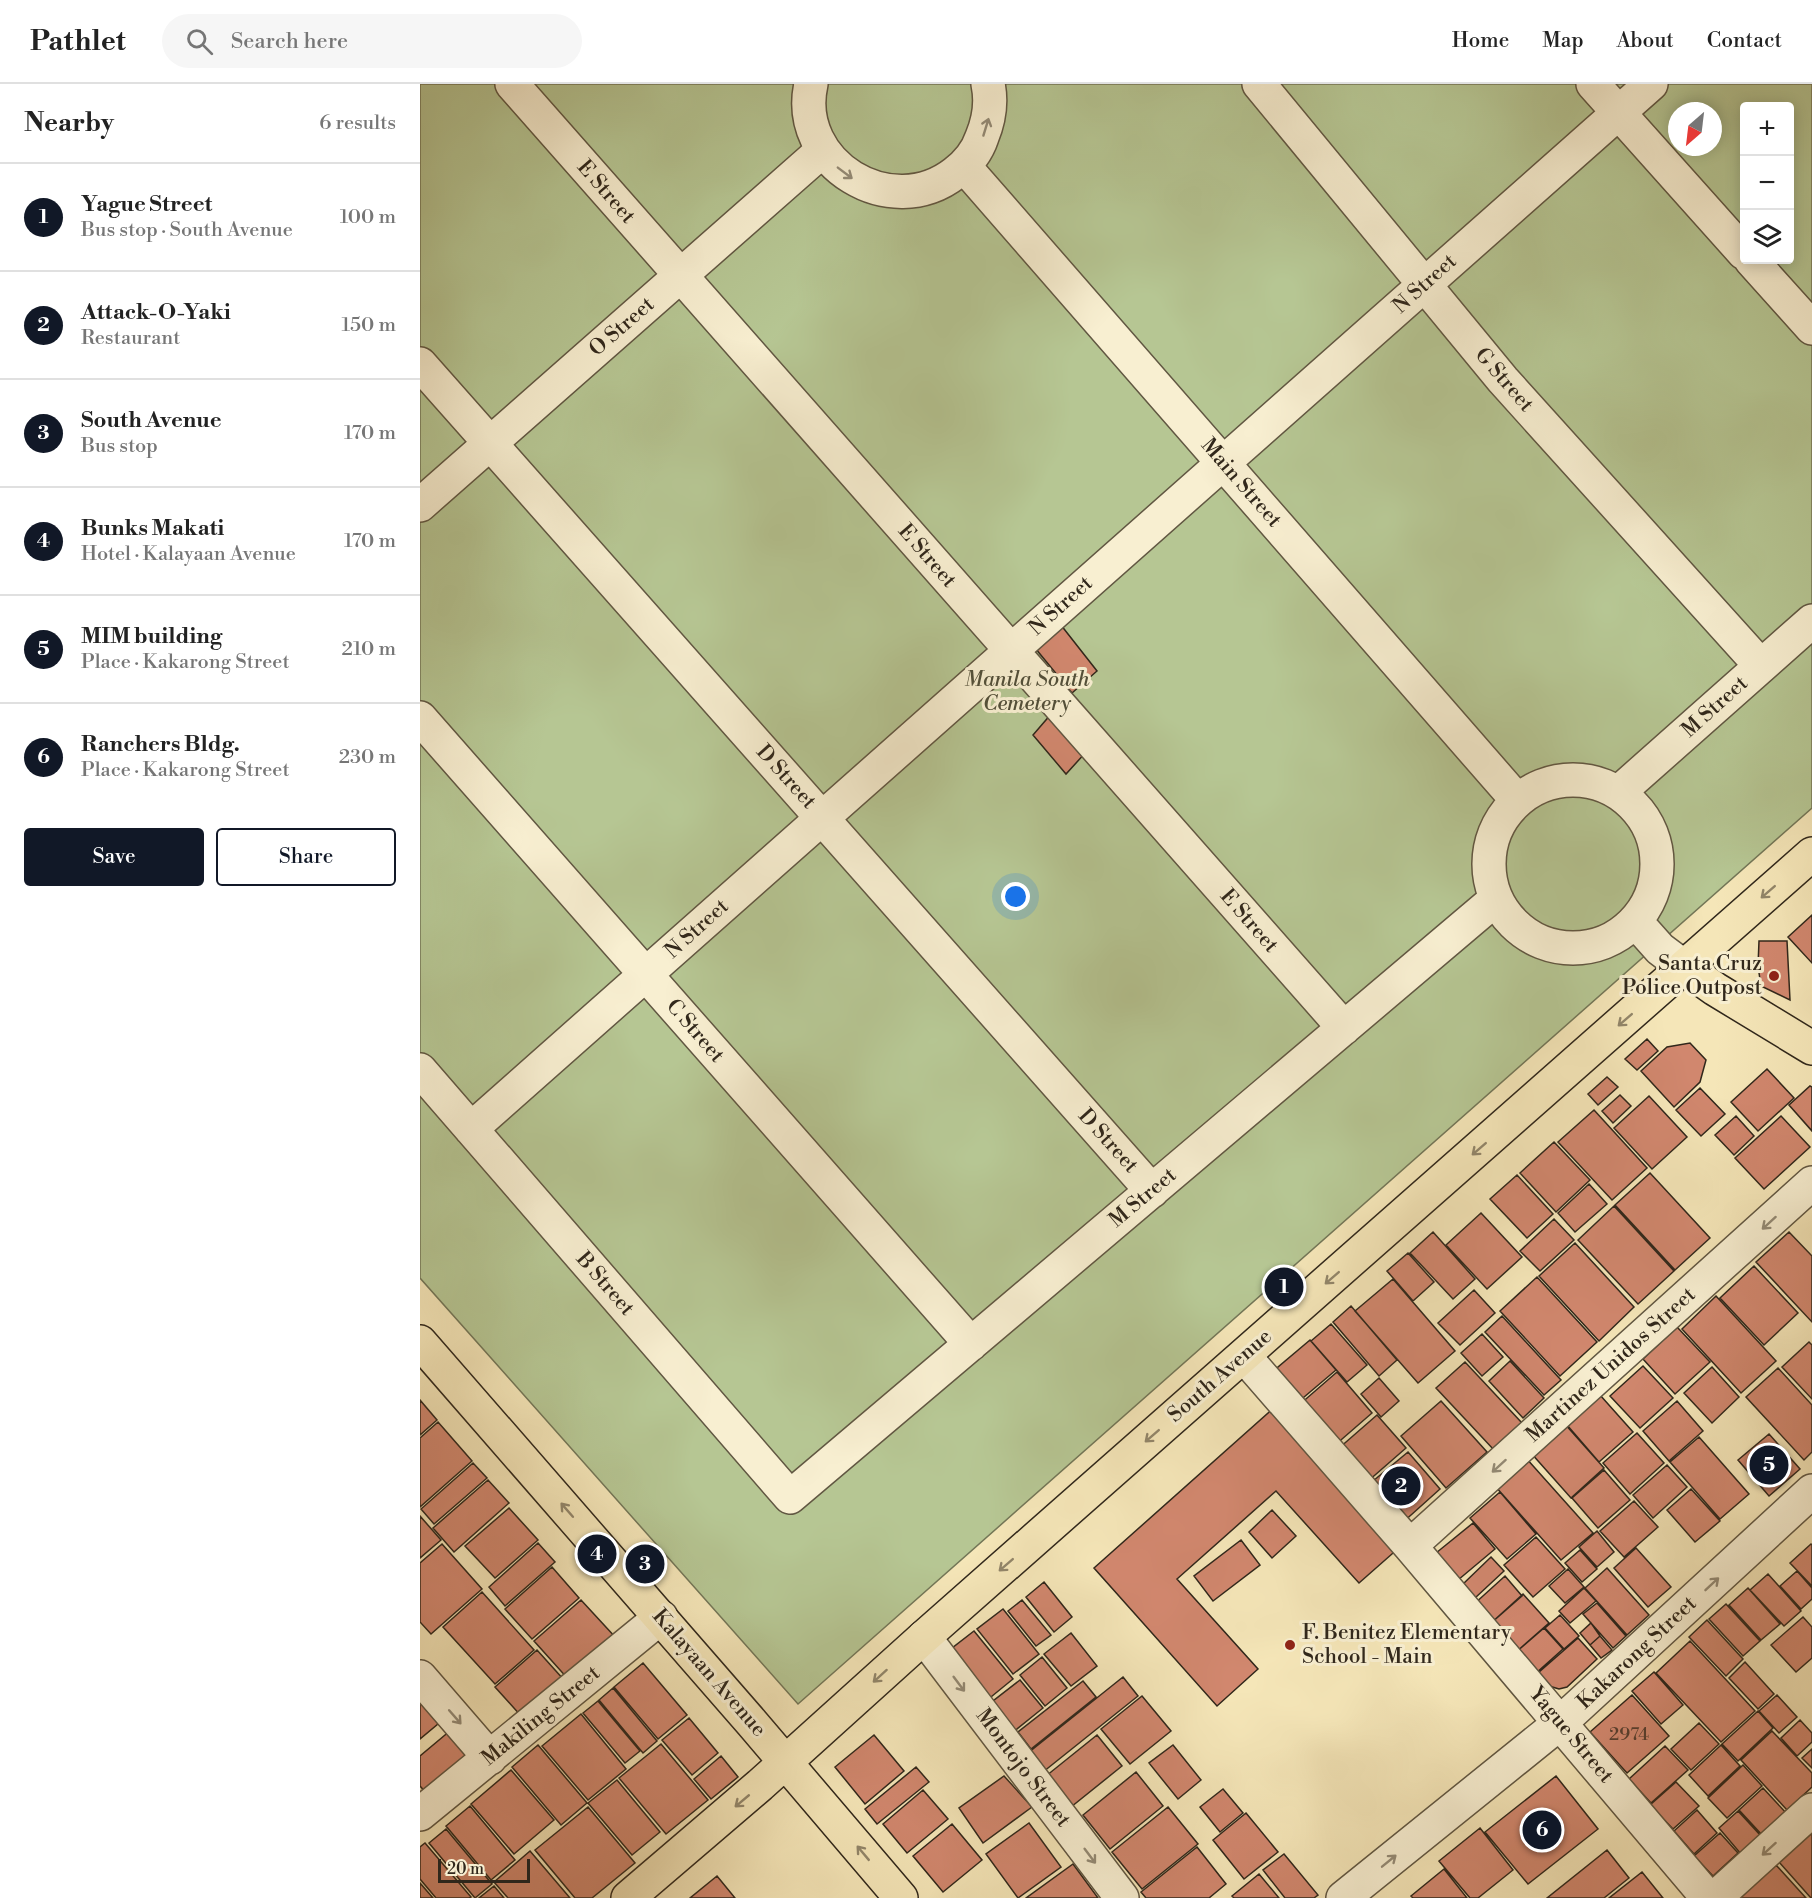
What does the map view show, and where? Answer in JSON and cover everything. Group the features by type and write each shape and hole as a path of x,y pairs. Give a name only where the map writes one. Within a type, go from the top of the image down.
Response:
{"main road":[{"name":"South Avenue","path":"628,1898 760,1785 924,1637 1812,854"},
{"path":"1684,967 1715,989 1809,1041"},
{"name":"Kalayaan Avenue","path":"420,1342 661,1617 901,1898"}],"street":[{"name":"E Street","path":"512,84 1344,1028"},
{"path":"811,84 808,104 815,135 823,150 836,165 852,178 870,187 910,192 948,179 964,166 980,146 988,122 991,96 988,84"},
{"name":"G Street","path":"1259,84 1503,380 1761,666"},
{"path":"1593,84 1740,249"},
{"name":"N Street","path":"471,1129 1650,84"},
{"name":"O Street","path":"420,505 823,150"},
{"name":"Main Street","path":"964,166 1517,800"},
{"path":"1755,264 1812,328"},
{"name":"D Street","path":"420,364 1152,1191"},
{"name":"M Street","path":"1618,793 1812,621"},
{"name":"C Street","path":"420,718 971,1344"},
{"path":"1566,780 1593,783 1618,793 1637,809 1650,830 1657,854 1656,878 1649,901 1636,922 1614,939 1587,948 1560,948 1533,939 1511,922 1496,899 1489,873 1490,846 1500,821 1517,800 1540,786 1566,780"},
{"name":"M Street","path":"790,1497 1496,899"},
{"path":"1636,922 1660,950 1684,967"},
{"name":"B Street","path":"420,1070 790,1497"},
{"name":"Martinez Unidos Street","path":"1410,1546 1812,1183"},
{"name":"Yague Street","path":"1244,1356 1410,1546 1708,1898"},
{"name":"Kakarong Street","path":"1343,1898 1560,1723 1812,1491"},
{"name":"Makiling Street","path":"420,1814 661,1617"},
{"name":"Montojo Street","path":"924,1637 1122,1898"},
{"path":"420,1677 490,1758"},
{"path":"1715,1898 1812,1810"}],"green space":[{"name":"Manila South Cemetery","path":"420,84 1812,84 1812,808 798,1704 420,1278"}],"building":[{"path":"1057,620 1097,671 1072,693 1031,643"},
{"path":"1052,713 1087,751 1066,774 1033,735"},
{"path":"1812,915 1812,963 1788,937"},
{"name":"Santa Cruz Police Outpost","path":"1759,941 1787,941 1790,1000 1761,986 1758,966"},
{"path":"1647,1039 1658,1051 1637,1070 1625,1059"},
{"path":"1690,1043 1706,1060 1700,1082 1674,1107 1641,1071 1667,1047"},
{"path":"1767,1069 1794,1098 1758,1131 1731,1102"},
{"path":"1607,1077 1618,1087 1598,1105 1588,1094"},
{"path":"1810,1086 1812,1087 1812,1131 1789,1105"},
{"path":"1700,1088 1725,1114 1701,1136 1676,1110"},
{"path":"1620,1095 1631,1106 1613,1123 1602,1111"},
{"path":"1649,1096 1687,1137 1652,1169 1614,1128"},
{"path":"1594,1110 1647,1168 1612,1200 1558,1142"},
{"path":"1736,1116 1754,1136 1734,1155 1715,1135"},
{"path":"1781,1116 1810,1147 1764,1189 1735,1158"},
{"path":"1554,1142 1590,1180 1556,1212 1520,1173"},
{"path":"1650,1173 1710,1238 1675,1270 1615,1205"},
{"path":"1517,1175 1553,1214 1527,1238 1490,1199"},
{"path":"1589,1184 1607,1204 1575,1232 1558,1213"},
{"path":"1614,1206 1674,1271 1638,1304 1578,1240"},
{"path":"1481,1213 1522,1257 1487,1289 1446,1245"},
{"path":"1554,1219 1574,1240 1540,1271 1520,1251"},
{"path":"1433,1232 1475,1279 1453,1299 1410,1253"},
{"path":"1789,1232 1812,1256 1812,1322 1756,1262"},
{"path":"1575,1243 1634,1307 1599,1341 1539,1276"},
{"path":"1408,1253 1434,1282 1413,1301 1387,1271"},
{"path":"1754,1266 1798,1313 1764,1345 1720,1298"},
{"path":"1537,1277 1597,1342 1560,1376 1500,1311"},
{"path":"1393,1279 1455,1351 1418,1383 1355,1311"},
{"path":"1474,1290 1495,1313 1460,1345 1438,1323"},
{"path":"1716,1296 1776,1361 1741,1393 1682,1329"},
{"path":"1351,1306 1397,1360 1379,1376 1333,1322"},
{"path":"1502,1316 1561,1380 1544,1395 1485,1332"},
{"path":"1331,1324 1367,1365 1347,1382 1311,1341"},
{"path":"1677,1327 1710,1362 1675,1394 1643,1359"},
{"path":"1482,1334 1503,1357 1482,1376 1461,1353"},
{"path":"1310,1340 1336,1370 1297,1403 1271,1373"},
{"path":"1809,1342 1812,1345 1812,1399 1782,1367"},
{"path":"1510,1361 1544,1398 1523,1418 1489,1381"},
{"path":"1465,1362 1522,1423 1494,1450 1436,1388"},
{"path":"1643,1366 1673,1398 1640,1428 1610,1396"},
{"path":"1712,1367 1739,1397 1712,1423 1684,1393"},
{"path":"1778,1368 1812,1405 1812,1452 1804,1460 1746,1397"},
{"path":"1337,1372 1372,1413 1334,1446 1299,1405"},
{"path":"1379,1378 1399,1401 1381,1417 1361,1394"},
{"path":"1600,1395 1633,1432 1599,1462 1567,1425"},
{"path":"420,1400 437,1420 420,1435"},
{"path":"1441,1401 1487,1452 1446,1488 1401,1436"},
{"path":"1677,1401 1703,1431 1669,1461 1643,1431"},
{"path":"1276,1406 1401,1546 1359,1583 1276,1491 1177,1579 1258,1669 1217,1706 1094,1568"},
{"path":"1377,1415 1406,1448 1367,1482 1338,1449"},
{"path":"438,1422 472,1461 420,1507 420,1438"},
{"path":"1564,1423 1604,1468 1571,1498 1531,1453"},
{"path":"1637,1433 1664,1463 1630,1494 1603,1463"},
{"path":"1769,1434 1800,1469 1769,1496 1738,1460"},
{"path":"1699,1437 1749,1494 1720,1519 1670,1462"},
{"path":"1408,1452 1440,1489 1401,1524 1367,1486"},
{"path":"1526,1458 1593,1533 1561,1560 1495,1486"},
{"path":"473,1463 487,1478 434,1524 421,1509"},
{"path":"1667,1465 1687,1487 1653,1518 1633,1495"},
{"path":"1604,1470 1630,1500 1598,1528 1572,1498"},
{"path":"488,1480 509,1503 454,1552 433,1528"},
{"path":"1691,1489 1720,1521 1695,1542 1667,1510"},
{"path":"1500,1492 1536,1534 1507,1559 1470,1518"},
{"path":"1634,1501 1658,1527 1624,1557 1600,1531"},
{"path":"509,1508 538,1540 495,1578 465,1546"},
{"path":"1272,1510 1296,1536 1272,1558 1249,1532"},
{"path":"420,1516 441,1540 420,1558"},
{"path":"1473,1523 1495,1549 1458,1580 1436,1553"},
{"path":"1597,1531 1614,1552 1597,1567 1579,1547"},
{"path":"1536,1537 1565,1569 1533,1597 1504,1565"},
{"path":"1241,1540 1260,1565 1213,1601 1194,1576"},
{"path":"538,1543 555,1562 505,1606 489,1587"},
{"path":"442,1544 482,1589 431,1634 420,1622 420,1563"},
{"path":"1812,1545 1812,1586 1790,1563"},
{"path":"1636,1548 1671,1587 1648,1607 1614,1568"},
{"path":"1580,1550 1597,1569 1582,1582 1565,1563"},
{"path":"1491,1557 1504,1571 1475,1598 1462,1585"},
{"path":"552,1567 579,1598 532,1639 505,1609"},
{"path":"1607,1568 1649,1615 1627,1635 1585,1588"},
{"path":"1568,1569 1584,1587 1565,1603 1549,1586"},
{"path":"1797,1571 1812,1588 1812,1599 1801,1609 1780,1586"},
{"path":"1768,1574 1801,1611 1784,1626 1750,1590"},
{"path":"1505,1576 1522,1596 1490,1624 1473,1605"},
{"path":"1044,1582 1072,1617 1054,1632 1026,1597"},
{"path":"1584,1588 1596,1601 1570,1623 1559,1611"},
{"path":"1748,1588 1780,1624 1761,1640 1729,1605"},
{"path":"482,1592 534,1650 495,1684 443,1627"},
{"path":"1523,1594 1549,1623 1515,1653 1490,1624"},
{"path":"581,1600 616,1638 569,1680 534,1641"},
{"path":"1022,1600 1051,1635 1036,1646 1008,1611"},
{"path":"1597,1603 1626,1636 1613,1648 1583,1614"},
{"path":"1726,1604 1760,1641 1743,1656 1709,1619"},
{"path":"1003,1609 1039,1654 1013,1674 977,1629"},
{"path":"1560,1615 1579,1636 1564,1649 1545,1628"},
{"path":"1803,1617 1812,1627 1812,1658 1796,1672 1771,1645"},
{"path":"1707,1620 1743,1659 1726,1676 1689,1637"},
{"path":"1591,1623 1600,1636 1590,1645 1580,1633"},
{"path":"1544,1628 1563,1649 1535,1674 1515,1653"},
{"path":"974,1631 1013,1679 986,1701 947,1652"},
{"path":"1071,1633 1097,1666 1071,1686 1044,1654"},
{"path":"1600,1636 1612,1650 1601,1658 1590,1645"},
{"path":"1578,1638 1597,1659 1567,1687 1559,1689 1549,1686 1538,1673"},
{"path":"1690,1641 1755,1711 1721,1742 1656,1673"},
{"path":"537,1650 564,1680 522,1717 495,1687"},
{"path":"1042,1657 1067,1688 1045,1706 1020,1675"},
{"path":"1745,1662 1774,1694 1758,1709 1729,1678"},
{"path":"643,1663 687,1715 658,1739 614,1687"},
{"path":"1654,1672 1683,1705 1661,1724 1632,1691"},
{"path":"1123,1677 1138,1696 1043,1772 1028,1753"},
{"path":"1020,1680 1043,1708 1007,1737 984,1708"},
{"path":"1083,1681 1096,1697 1031,1749 1018,1732"},
{"path":"613,1688 657,1741 643,1753 599,1700"},
{"path":"420,1691 444,1719 420,1739"},
{"path":"1632,1695 1669,1736 1627,1773 1590,1732"},
{"path":"1777,1695 1797,1717 1779,1733 1759,1711"},
{"path":"1142,1696 1171,1731 1130,1764 1101,1729"},
{"path":"598,1701 640,1751 625,1763 583,1713"},
{"path":"1758,1711 1773,1728 1738,1761 1722,1744"},
{"path":"581,1714 626,1769 588,1800 542,1746"},
{"path":"689,1718 718,1753 692,1775 662,1740"},
{"path":"1800,1720 1812,1733 1812,1742 1797,1756 1781,1738"},
{"path":"1699,1723 1719,1744 1691,1770 1671,1749"},
{"path":"451,1730 474,1757 428,1795 420,1786 420,1756"},
{"path":"1772,1731 1812,1773 1812,1787 1787,1810 1741,1760"},
{"path":"874,1735 904,1771 865,1804 835,1767"},
{"path":"1097,1735 1122,1766 1071,1807 1046,1776"},
{"path":"661,1744 708,1800 666,1834 619,1778"},
{"path":"538,1745 587,1803 561,1825 512,1767"},
{"path":"1173,1745 1201,1780 1178,1799 1149,1763"},
{"path":"1721,1745 1740,1766 1708,1796 1689,1775"},
{"path":"1665,1746 1688,1770 1651,1803 1629,1779"},
{"path":"1812,1749 1812,1768 1802,1758"},
{"path":"721,1756 738,1777 711,1799 694,1779"},
{"path":"1743,1765 1762,1786 1727,1818 1708,1798"},
{"path":"916,1767 929,1782 877,1824 865,1809"},
{"path":"511,1770 554,1820 514,1854 471,1804"},
{"path":"1136,1772 1163,1806 1110,1849 1083,1815"},
{"path":"1004,1776 1032,1807 983,1843 959,1808"},
{"path":"1556,1776 1598,1829 1528,1884 1485,1832"},
{"path":"617,1780 660,1832 632,1855 588,1803"},
{"path":"1676,1782 1699,1806 1673,1829 1650,1805"},
{"path":"1763,1788 1787,1814 1763,1836 1739,1810"},
{"path":"1223,1789 1243,1813 1220,1832 1200,1807"},
{"path":"923,1790 948,1819 907,1853 883,1824"},
{"path":"470,1806 515,1860 491,1880 446,1826"},
{"path":"588,1807 635,1863 592,1898 575,1898 535,1850"},
{"path":"1168,1807 1198,1844 1142,1889 1112,1852"},
{"path":"1697,1810 1717,1833 1694,1854 1674,1831"},
{"path":"1738,1811 1761,1836 1741,1854 1719,1828"},
{"path":"1246,1813 1278,1852 1244,1879 1213,1840"},
{"path":"1029,1823 1061,1867 1018,1898 986,1854"},
{"path":"952,1824 982,1860 943,1892 913,1856"},
{"path":"1480,1828 1513,1870 1478,1898 1470,1898 1439,1861"},
{"path":"446,1829 492,1884 475,1898 429,1843"},
{"path":"1720,1833 1738,1853 1713,1876 1694,1856"},
{"path":"1812,1833 1812,1898 1811,1898 1779,1862"},
{"path":"425,1843 471,1897 436,1898 420,1879 420,1847"},
{"path":"1197,1847 1226,1884 1209,1898 1146,1898 1141,1892"},
{"path":"1607,1850 1629,1878 1604,1898 1547,1898"},
{"path":"530,1851 570,1898 508,1898 494,1882"},
{"path":"1284,1854 1318,1895 1314,1898 1285,1898 1263,1870"},
{"path":"1073,1864 1098,1898 1026,1898"},
{"path":"1776,1865 1806,1898 1738,1898"},
{"path":"1444,1869 1467,1898 1413,1898 1411,1896"},
{"path":"1642,1872 1663,1898 1609,1898"},
{"path":"1259,1874 1279,1898 1234,1898 1232,1896"},
{"path":"717,1876 735,1898 690,1898"},
{"path":"420,1883 433,1898 420,1898"},
{"path":"494,1886 504,1898 479,1898"}],"place":[{"name":"Santa Cruz Police Outpost","path":"1774,976"},
{"name":"Yague Street","path":"1284,1287"},
{"name":"MIM building","path":"1769,1465"},
{"name":"Attack-O-Yaki","path":"1401,1486"},
{"name":"Bunks Makati","path":"597,1554"},
{"name":"South Avenue","path":"645,1564"},
{"name":"F. Benitez Elementary School - Main","path":"1290,1645"},
{"name":"Ranchers Bldg.","path":"1542,1830"}]}
